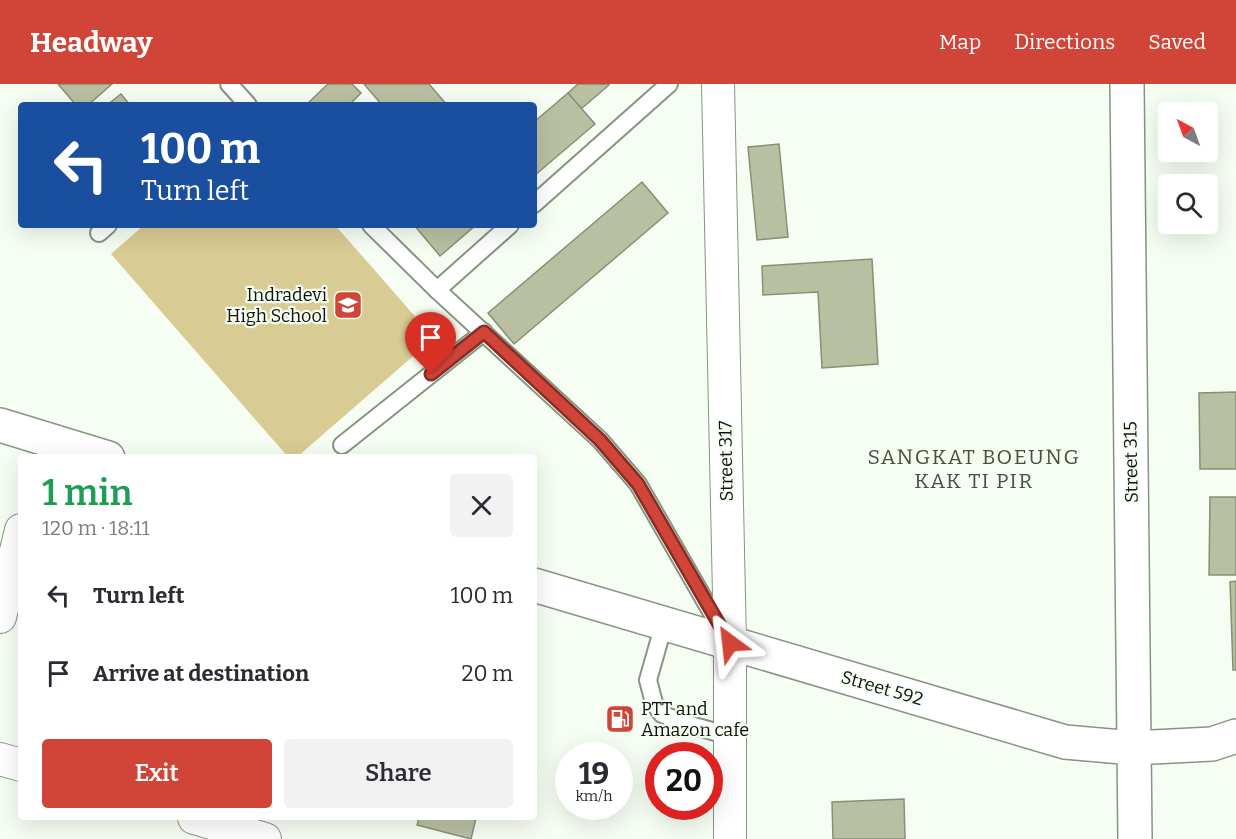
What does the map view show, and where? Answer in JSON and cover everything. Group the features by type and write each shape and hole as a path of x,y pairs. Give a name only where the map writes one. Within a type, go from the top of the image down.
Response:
{"street":[{"name":"Street 317","path":"717,84 730,643 730,839"},
{"name":"Street 315","path":"1127,84 1135,839"},
{"path":"0,425 41,448 81,454"},
{"path":"0,617 18,542"},
{"name":"Street 592","path":"537,586 1065,742 1133,748 1212,744 1236,736"},
{"path":"0,759 18,764"},
{"path":"201,820 265,839"}],"lane":[{"path":"229,84 244,102"},
{"path":"537,201 669,84"},
{"path":"374,228 437,290 600,440 638,484 730,643"},
{"path":"437,290 507,228"},
{"path":"342,445 484,332"},
{"path":"664,624 648,680 654,704 662,714 683,723 730,736"}],"shaded area":[{"path":"141,228 338,228 434,338 300,454 285,454 111,254"}],"building":[{"path":"58,84 112,84 91,102 73,102"},
{"path":"328,84 352,84 361,93 352,102 309,102"},
{"path":"364,84 429,84 444,102 379,102"},
{"path":"578,84 609,85 581,109 568,93"},
{"path":"568,93 595,124 537,173 537,119"},
{"path":"121,94 128,102 111,102"},
{"path":"779,144 788,237 757,240 748,147"},
{"path":"642,182 668,213 514,344 488,313"},
{"path":"417,228 473,228 440,256"},
{"path":"872,259 878,364 822,368 818,292 763,295 762,266"},
{"path":"1236,392 1236,469 1200,469 1199,393"},
{"path":"1210,497 1236,497 1236,575 1209,575"},
{"path":"1236,581 1236,670 1233,670 1230,582"},
{"path":"904,799 905,839 833,839 832,802"},
{"path":"418,820 476,820 471,839 417,825"}],"place":[{"name":"Indradevi High School","path":"348,305"},
{"name":"PTT and Amazon cafe","path":"620,719"}],"district":[{"name":"SANGKAT BOEUNG KAK TI PIR","path":"974,469"}],"route":[{"path":"431,374 484,332 600,440 638,484 730,643"}]}
